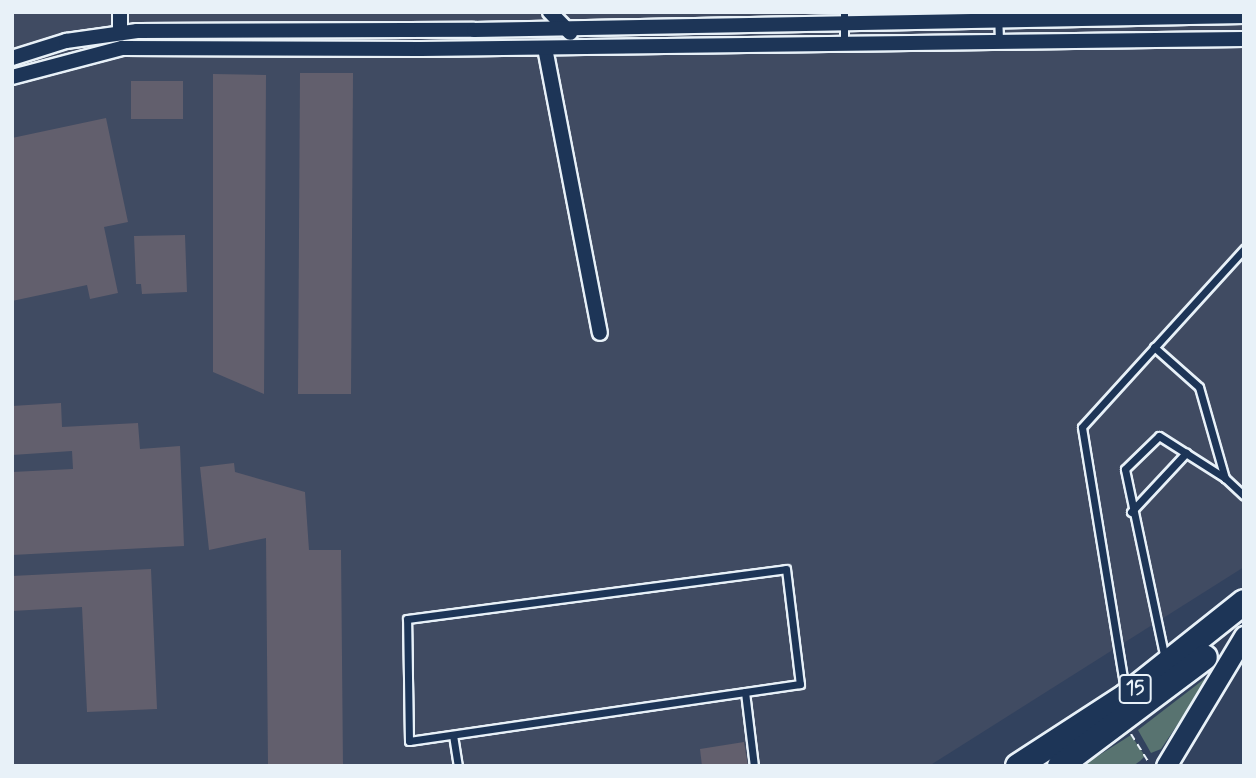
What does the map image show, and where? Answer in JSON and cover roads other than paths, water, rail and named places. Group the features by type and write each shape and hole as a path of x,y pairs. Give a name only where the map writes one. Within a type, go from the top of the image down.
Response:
{"highway":[{"name":"15","path":"1018,766 1126,696 1244,602"},
{"name":"15","path":"1060,766 1123,721 1244,624"}],"main road":[{"path":"1161,763 1244,636"}],"street":[{"path":"120,12 120,32"},
{"path":"550,12 570,29 571,47"},
{"path":"708,12 723,18"},
{"path":"1148,41 1151,15"},
{"path":"12,58 66,41 120,32 570,29 723,18 1244,16"},
{"path":"723,18 724,44"},
{"path":"12,77 122,48 545,48 1244,39"},
{"path":"545,48 600,333"}],"lane":[{"path":"998,16 999,42"},
{"path":"844,17 844,44"},
{"path":"1126,696 1081,434 1085,421 1244,249"},
{"path":"1154,347 1199,387 1225,478"},
{"path":"1166,666 1131,512 1125,469 1153,437 1159,436 1225,478 1244,496"},
{"path":"1131,512 1186,453"},
{"path":"786,569 800,684 745,692 409,741 407,619 786,569"},
{"path":"745,692 754,766"},
{"path":"453,735 458,766"}]}
